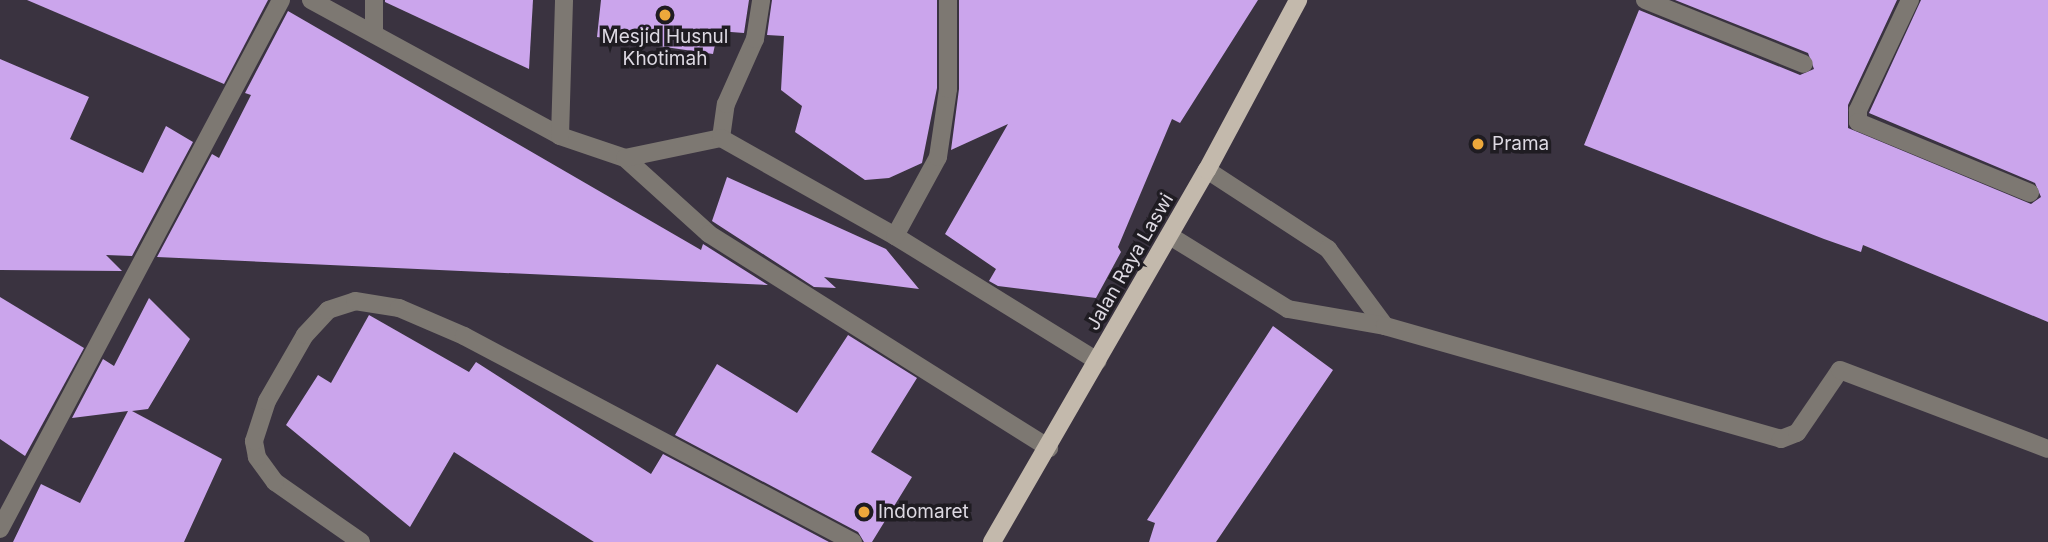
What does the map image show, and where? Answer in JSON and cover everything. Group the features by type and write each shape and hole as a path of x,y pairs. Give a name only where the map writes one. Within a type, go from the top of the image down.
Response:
{"main road":[{"name":"Jalan Raya Laswi","path":"992,542 1049,449 1170,236 1298,0"}],"street":[{"path":"0,529 281,0"},
{"path":"311,0 560,136 625,158 709,234 1049,449"},
{"path":"374,0 374,34"},
{"path":"560,136 564,0"},
{"path":"720,138 726,104 755,39 761,0"},
{"path":"895,236 938,157 948,89 948,0"},
{"path":"1645,0 1804,64"},
{"path":"1910,0 1858,110 1858,122 2030,193"},
{"path":"625,158 720,138 895,236 1097,361"},
{"path":"1207,170 1328,249 1385,326"},
{"path":"1170,236 1288,309 1385,326 1781,439 1797,433 1833,375 1849,371 2048,449"},
{"path":"361,542 275,482 257,457 254,441 267,401 305,335 328,310 355,301 399,308 464,336 853,542"}],"building":[{"path":"27,0 268,0 224,84"},
{"path":"533,0 529,69 385,2"},
{"name":"Mesjid Husnul Khotimah","path":"601,0 749,0 744,33 718,31 713,54 597,37"},
{"path":"772,0 937,0 937,88 922,163 889,178 865,180 795,132 802,106 781,90 784,36 767,35"},
{"path":"959,0 1258,0 1180,123 1172,119 1118,247 1121,252 1096,298 998,286 989,281 996,269 945,234 1008,124 951,150 959,89"},
{"path":"1675,0 1897,0 1848,105 1848,128 2031,204 2041,197 2035,183 1869,113 1921,0 2048,0 2048,322 1863,245 1861,252 1824,239 1584,145 1639,10 1800,75 1814,69 1808,53"},
{"path":"288,11 701,250 703,244 768,285 157,257 212,154 219,158 251,95 245,93"},
{"path":"0,59 89,97 70,139 143,173 166,126 193,142 132,256 106,255 122,271 0,270"},
{"path":"727,177 886,249 919,289 824,277 836,288 814,287 712,221"},
{"path":"0,297 84,348 25,456 0,439"},
{"path":"149,298 190,339 148,409 132,411 222,459 184,542 13,542 41,484 80,503 128,411 72,418 103,359 114,366"},
{"path":"369,315 469,372 476,362 651,474 663,454 829,542 594,542 454,452 410,527 286,425 318,375 331,383"},
{"path":"1273,326 1333,370 1216,542 1149,542 1155,523 1147,520"},
{"path":"848,335 917,378 871,452 912,477 872,542 864,542 858,532 675,435 717,364 797,413"}],"place":[{"name":"Mesjid Husnul Khotimah","path":"665,15"},
{"name":"Prama","path":"1478,144"},
{"name":"Indomaret","path":"864,512"}]}
